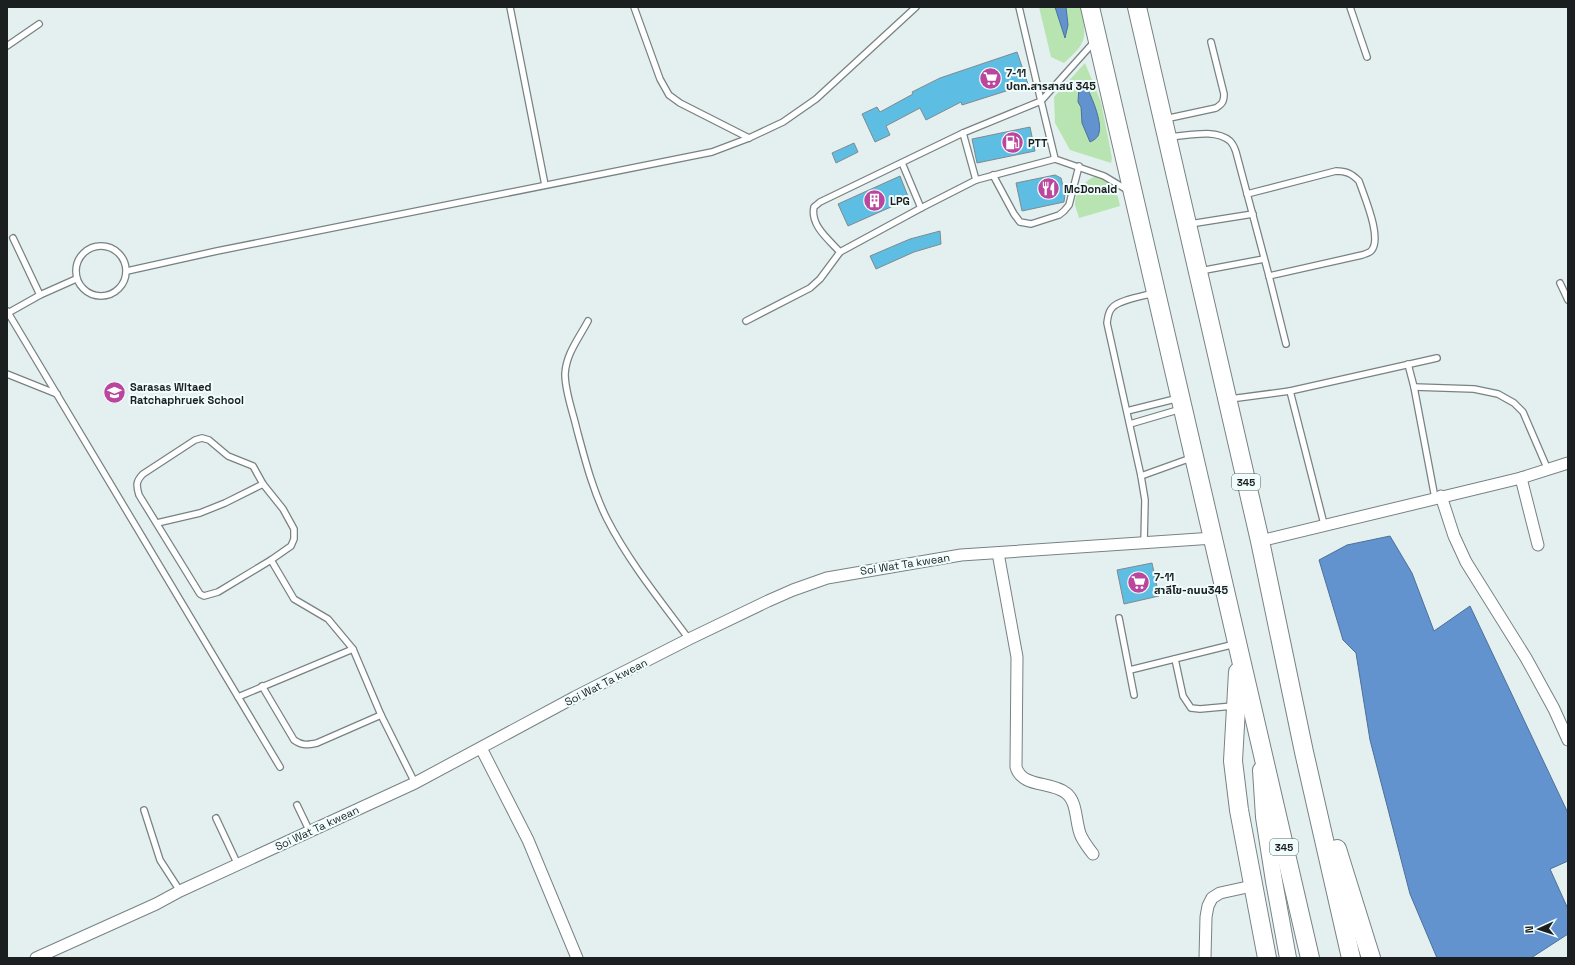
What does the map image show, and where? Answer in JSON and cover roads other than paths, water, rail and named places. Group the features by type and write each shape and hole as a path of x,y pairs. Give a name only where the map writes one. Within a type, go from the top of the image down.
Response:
{"main road":[{"name":"345","path":"1090,7 1310,958"},
{"name":"345","path":"1138,7 1197,271 1260,541 1304,752 1351,958"},
{"path":"1239,650 1233,761 1239,810 1252,886 1267,958"},
{"name":"345","path":"1258,736 1264,817 1288,958"},
{"path":"1304,752 1339,855 1371,958"}],"street":[{"path":"1260,541 1324,524 1521,478 1568,463"},
{"path":"1521,478 1538,545"},
{"path":"1438,497 1466,562 1526,658 1554,709 1568,740"},
{"name":"Soi Wat Ta kwean","path":"36,958 156,904 180,891 415,783 575,697 689,640 780,596 827,578 961,555 1214,538"},
{"path":"998,553 1017,657 1016,767 1018,773 1026,779 1057,788 1066,793 1074,810 1081,836 1093,854"},
{"path":"481,748 528,840 577,958"},
{"path":"1205,958 1206,917 1208,906 1212,898 1220,893 1252,886"}],"lane":[{"path":"510,7 545,185"},
{"path":"634,7 660,79 668,95 680,103 749,138"},
{"path":"126,271 232,248 712,152 749,138 783,122 816,99 916,7"},
{"path":"1019,7 1055,159"},
{"path":"1350,7 1367,57"},
{"path":"7,46 39,24"},
{"path":"840,252 815,224 812,215 814,207 820,202 963,133 1041,101 1098,38"},
{"path":"1165,128 1216,108 1224,101 1224,94 1211,42"},
{"path":"1165,128 1223,136 1231,142 1236,152 1264,259 1270,276 1286,344"},
{"path":"963,133 976,180"},
{"path":"746,321 810,288 820,279 840,252 976,180 1055,159 1079,166 1104,176 1134,194"},
{"path":"902,163 921,208"},
{"path":"993,175 1014,214 1020,222 1031,224 1059,215 1069,205 1079,166"},
{"path":"1247,194 1336,171 1346,171 1354,175 1359,181 1375,230 1375,243 1371,251 1362,255 1270,276"},
{"path":"1187,224 1253,214"},
{"path":"13,238 40,294"},
{"path":"97,245 111,247 122,257 126,271 123,285 112,295 97,297 90,294 84,291 76,279 76,264 83,251 97,245"},
{"path":"1197,271 1264,259"},
{"path":"76,279 40,294 8,312 280,767"},
{"path":"1560,283 1568,300"},
{"path":"1144,543 1145,500 1141,476 1107,323 1108,314 1112,307 1117,304 1157,292"},
{"path":"588,321 568,356 565,373 567,390 596,493 607,519 639,572 689,640"},
{"path":"1228,400 1290,391 1437,358"},
{"path":"1408,364 1438,497"},
{"path":"7,374 57,394"},
{"path":"1414,387 1474,389 1498,394 1514,403 1522,412 1548,470"},
{"path":"1290,391 1324,524"},
{"path":"1127,411 1182,403"},
{"path":"1130,424 1182,403"},
{"path":"202,438 210,440 228,456 253,466 263,484 283,509 294,529 294,539 291,546 272,560 218,592 204,596 200,594 157,523 139,495 136,485 137,480 143,474 195,440 202,438"},
{"path":"1141,476 1195,456"},
{"path":"157,523 200,514 225,504 263,484"},
{"path":"272,560 294,599 328,619 353,649 381,715 415,783"},
{"path":"1119,618 1134,695"},
{"path":"238,697 353,649"},
{"path":"1130,670 1176,659 1239,650"},
{"path":"1176,659 1183,696 1191,708 1200,709 1236,706"},
{"path":"262,686 294,740 299,744 306,745 317,743 381,715"},
{"path":"298,805 310,832"},
{"path":"144,810 160,860 180,891"},
{"path":"216,818 238,865"}],"water":[{"path":"1055,7 1066,7 1068,25 1065,38"},
{"path":"1079,87 1088,90 1098,117 1100,128 1098,135 1096,139 1090,142 1082,123 1081,107 1078,102"},
{"path":"1390,536 1412,573 1434,631 1470,606 1568,813 1568,861 1550,869 1568,909 1568,934 1531,958 1437,958 1410,894 1370,740 1356,653 1343,640 1319,560 1347,545"}],"place":[{"name":"7-11 ปตท.สารสาสน์ 345","path":"990,79"},
{"name":"PTT","path":"1012,143"},
{"name":"McDonald","path":"1049,189"},
{"name":"LPG","path":"874,201"},
{"name":"Sarasas Witaed Ratchaphruek School","path":"115,393"},
{"name":"7-11 สาลีโข-ถนน345","path":"1138,583"}]}
